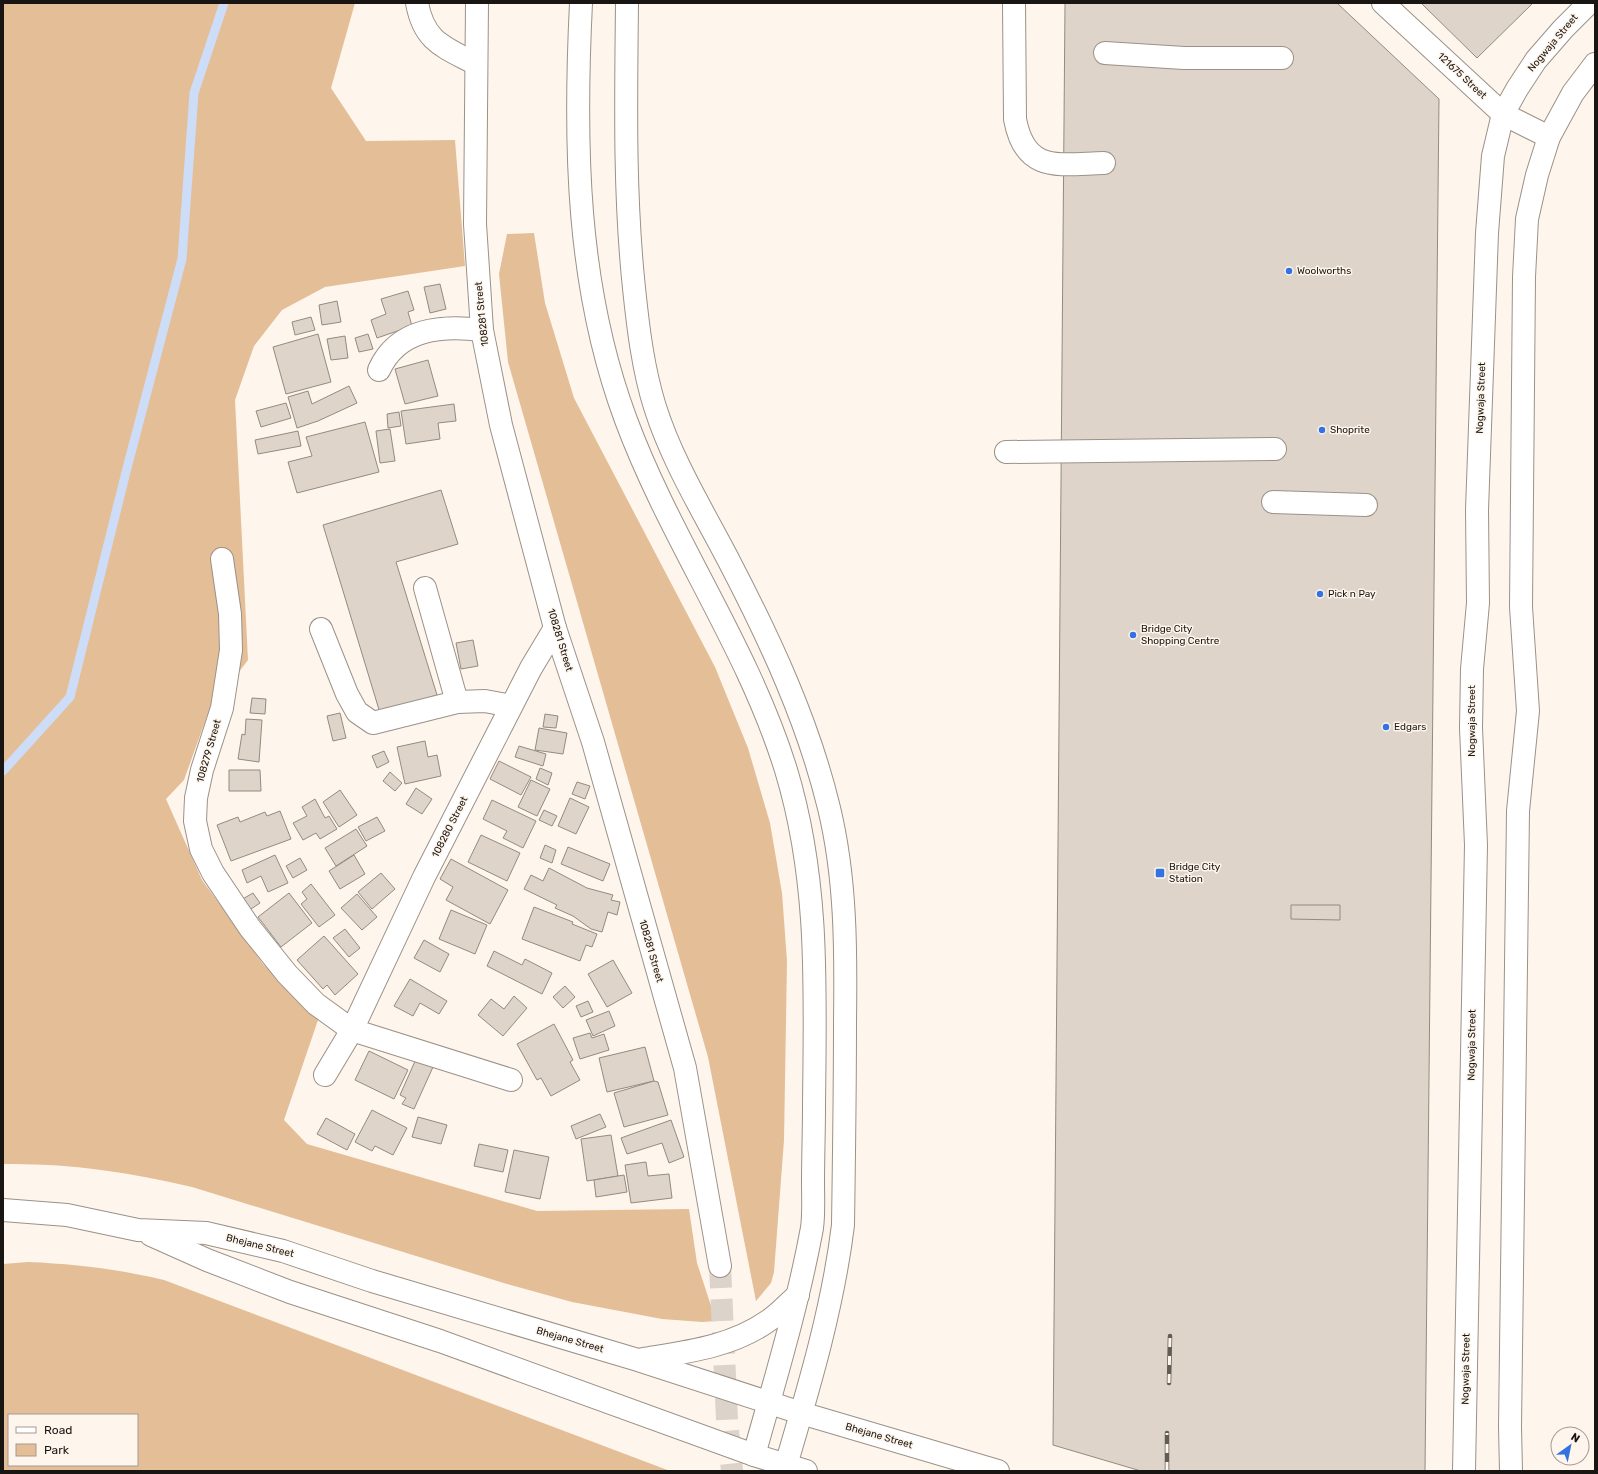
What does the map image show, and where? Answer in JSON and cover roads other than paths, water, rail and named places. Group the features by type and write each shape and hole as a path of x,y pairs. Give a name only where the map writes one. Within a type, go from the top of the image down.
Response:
{"street":[{"path":"417,3 420,18 426,31 433,39 443,47 476,64"},
{"name":"108281 Street","path":"476,3 475,224 482,330 501,425 555,628 593,742 684,1068 720,1266"},
{"path":"581,3 578,62 578,175 594,307 610,371 627,422 670,521 740,657 768,720 790,785 800,822 809,873 814,924 815,976 813,1223 798,1295 754,1455"},
{"path":"627,3 626,151 631,256 637,318 654,405 679,464 738,579 777,659 799,709 818,767 830,811 839,862 844,913 846,965 843,1225 838,1267 801,1413 796,1468"},
{"path":"1014,3 1015,119 1017,134 1031,156 1055,164 1104,163"},
{"name":"121675 Street","path":"1383,3 1503,114 1550,137"},
{"name":"Nogwaja Street","path":"1464,1471 1476,845 1471,728 1472,669 1478,604 1477,510 1487,233 1494,156 1503,114 1536,60 1589,3"},
{"path":"1105,53 1184,58 1282,58"},
{"path":"1511,1471 1510,1426 1518,811 1528,711 1522,607 1524,277 1527,219 1537,175 1550,137 1573,93 1595,64"},
{"path":"379,370 383,361 395,347 419,334 445,327 482,330"},
{"path":"1006,452 1275,450"},
{"path":"1273,502 1366,505"},
{"name":"108279 Street","path":"222,559 230,614 231,650 222,708 202,770 196,798 195,821 201,849 213,873 250,928 287,974 316,1004 352,1030"},
{"path":"425,588 457,702"},
{"name":"108280 Street","path":"325,1075 352,1030 424,877 530,668 555,628"},
{"path":"321,629 347,694 357,712 372,723 457,702 484,701 511,706"},
{"path":"352,1030 511,1080"},
{"name":"Bhejane Street","path":"3,1210 67,1215 138,1230 206,1233 283,1251 372,1281 638,1360 801,1413 998,1471"},
{"name":"Bhejane Street","path":"138,1230 207,1260 290,1292 440,1341 754,1455 796,1468"},
{"path":"638,1360 714,1346 749,1333 769,1321 798,1295"}],"waterway":[{"path":"3,771 70,697 126,472 182,259 194,93 224,3"}],"tunnel":[{"path":"720,1266 727,1420 732,1471"}],"railway":[{"path":"1169,1383 1170,1336"},
{"path":"1167,1433 1167,1471"}],"place":[{"name":"Woolworths","path":"1289,271"},
{"name":"Shoprite","path":"1322,430"},
{"name":"Pick n Pay","path":"1320,594"},
{"name":"Bridge City Shopping Centre","path":"1133,635"},
{"name":"Edgars","path":"1386,727"},
{"name":"Bridge City Station","path":"1160,873"}]}
